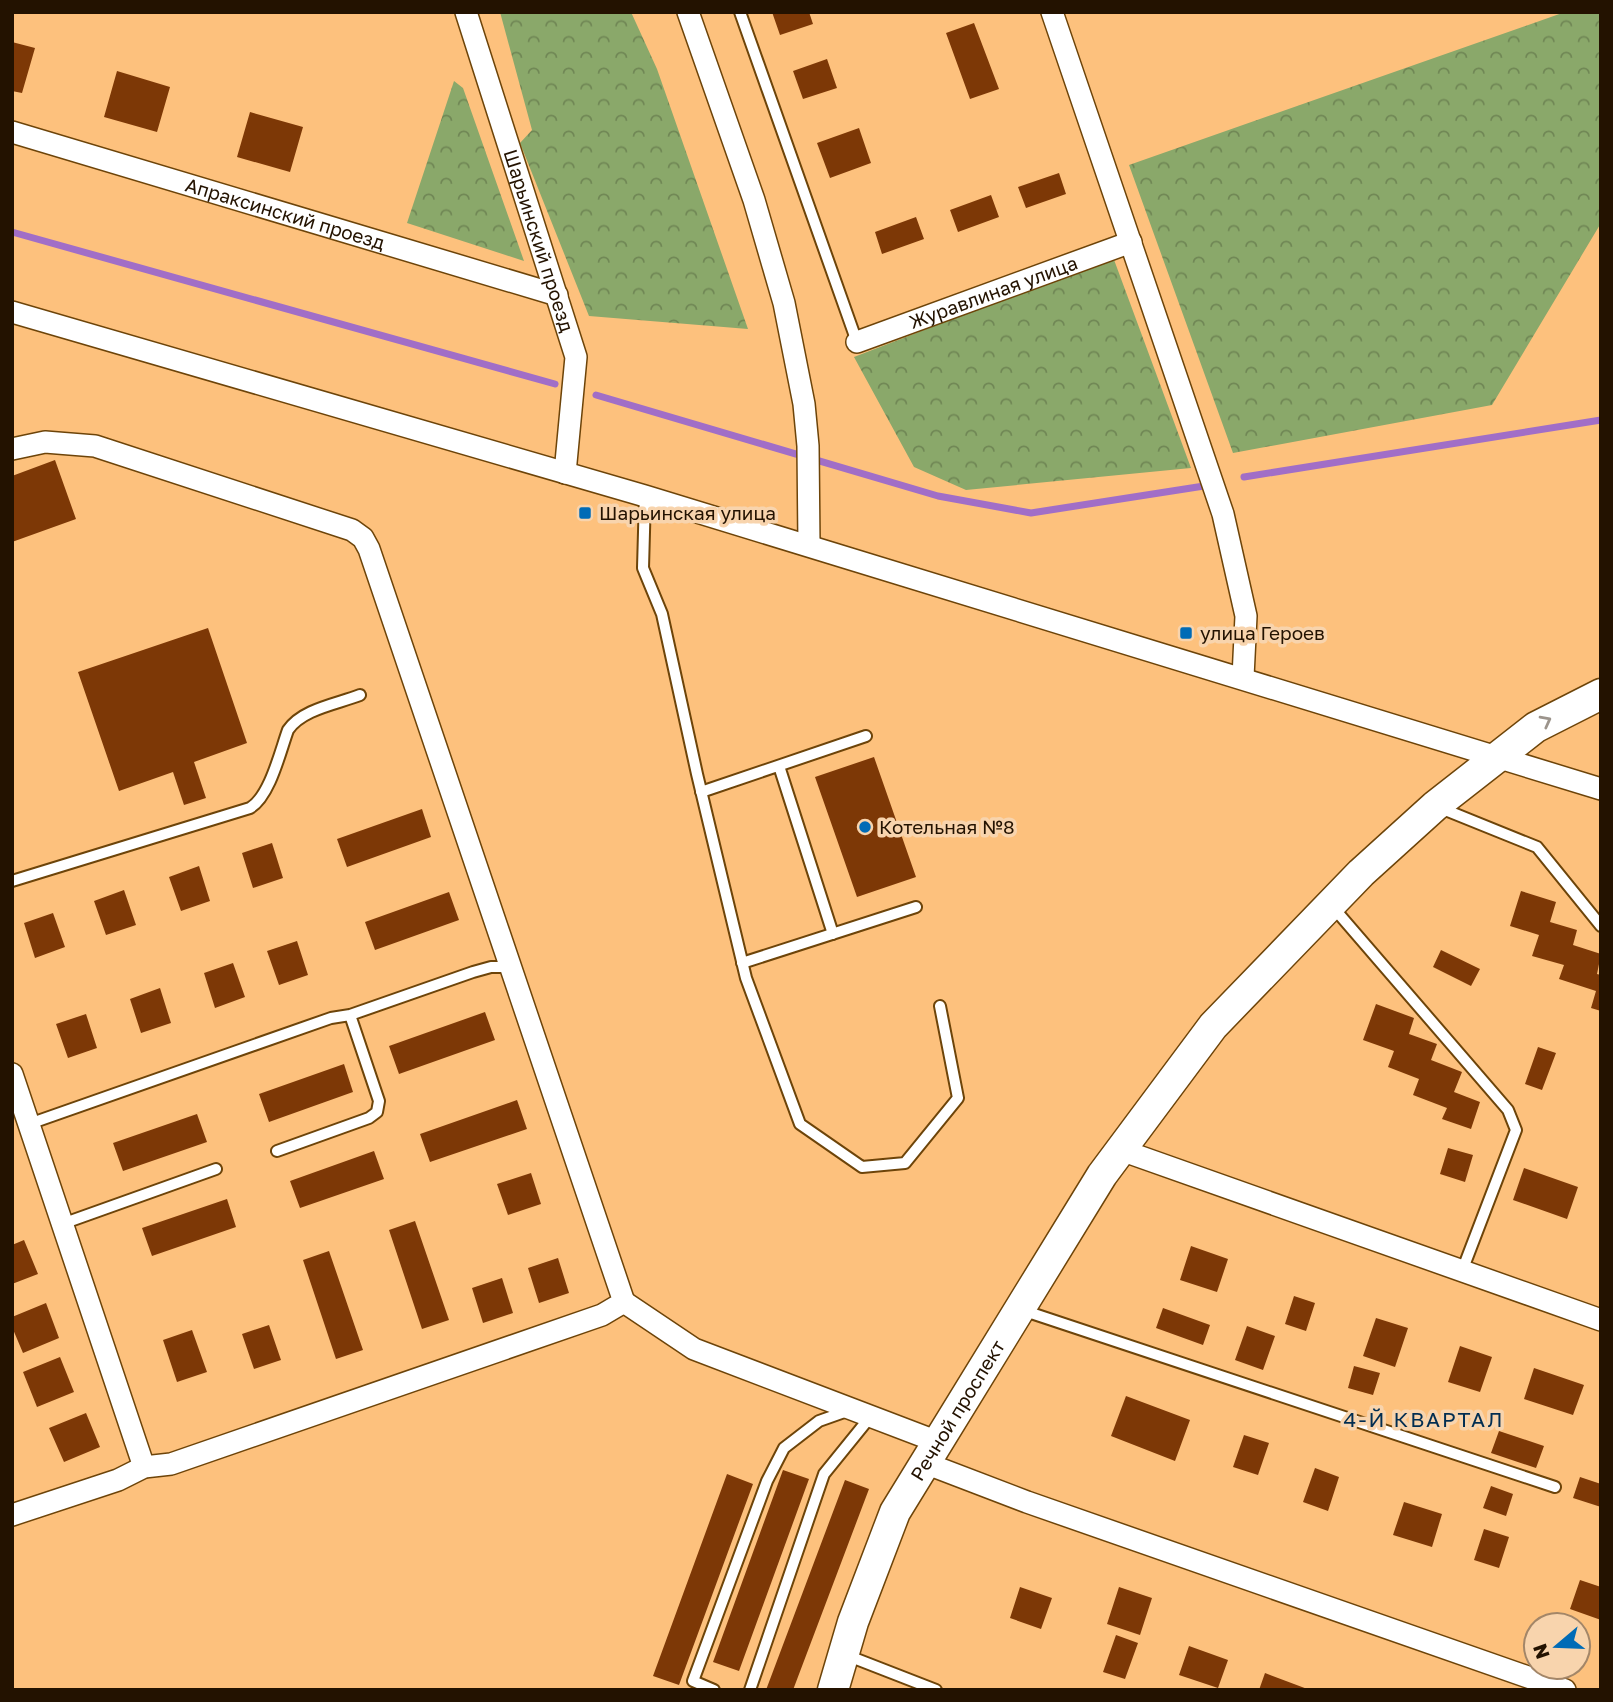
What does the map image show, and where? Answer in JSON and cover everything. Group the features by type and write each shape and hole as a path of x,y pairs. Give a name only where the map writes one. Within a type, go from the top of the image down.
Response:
{"street":[{"name":"Шарьинский проезд","path":"466,12 576,357 565,473"},
{"path":"688,12 754,200 784,303 804,404 808,446 808,545"},
{"path":"1052,12 1223,514 1246,616 1243,677"},
{"name":"Апраксинский проезд","path":"12,132 557,295"},
{"name":"Журавлиная улица","path":"857,342 1131,242"},
{"path":"12,312 645,496 1243,677 1601,789"},
{"path":"12,449 45,442 95,446 352,530 362,538 369,549 624,1302 694,1349 861,1413 1027,1502 1565,1690"},
{"path":"1496,756 1536,727 1601,694"},
{"name":"Речной проспект","path":"833,1690 843,1654 895,1512 1102,1175 1213,1026 1361,873 1435,806 1496,756"},
{"path":"12,1074 144,1468"},
{"path":"1121,1150 1601,1320"},
{"path":"12,1516 144,1468 172,1464 406,1385 603,1315 624,1302"}],"lane":[{"path":"740,12 857,342"},
{"path":"645,496 643,568 662,614 746,978 800,1124 862,1167 905,1163 958,1098 940,1006"},
{"path":"12,881 250,808 258,803 264,793 294,721 360,695"},
{"path":"701,792 866,736"},
{"path":"779,766 833,934"},
{"path":"1435,806 1536,847 1601,926"},
{"path":"1331,904 1508,1110 1516,1130 1462,1271"},
{"path":"742,963 916,907"},
{"path":"29,1124 473,971 511,967"},
{"path":"276,1151 369,1118 377,1112 379,1101 350,1015"},
{"path":"62,1224 216,1169"},
{"path":"1019,1309 1555,1487"},
{"path":"714,1690 692,1681 766,1481 784,1448 819,1422 861,1413"},
{"path":"750,1690 824,1474 861,1413"},
{"path":"843,1654 936,1690"}],"green space":[{"path":"500,12 631,12 657,69 748,329 589,316 520,143 532,130"},
{"path":"1565,12 1601,12 1601,223 1492,405 1233,453 1129,165"},
{"path":"454,81 463,88 524,261 407,223"},
{"path":"1113,257 1191,468 966,490 914,467 854,357"}],"building":[{"path":"772,12 809,12 813,24 780,35"},
{"path":"974,23 999,89 970,99 946,33"},
{"path":"12,42 35,48 22,93 12,91"},
{"path":"827,59 837,88 803,99 793,71"},
{"path":"117,71 170,87 157,132 104,117"},
{"path":"250,112 303,127 290,172 237,157"},
{"path":"859,128 871,163 830,178 817,143"},
{"path":"1059,173 1066,194 1026,208 1018,187"},
{"path":"991,195 999,217 958,232 950,210"},
{"path":"916,217 924,239 882,254 875,232"},
{"path":"55,460 76,519 12,542 12,476"},
{"path":"208,628 247,743 194,762 206,798 184,805 173,772 119,791 78,672"},
{"name":"Котельная №8","path":"874,757 916,877 857,897 815,777"},
{"path":"422,809 431,837 347,867 337,839"},
{"path":"272,843 283,878 253,888 242,853"},
{"path":"199,866 210,901 181,911 169,877"},
{"path":"124,890 136,925 106,935 94,901"},
{"path":"1521,891 1556,902 1550,922 1577,930 1573,945 1601,954 1597,974 1601,975 1601,1011 1591,1008 1596,991 1559,979 1564,965 1532,956 1539,935 1510,926"},
{"path":"449,892 459,920 375,950 365,922"},
{"path":"53,913 65,947 35,958 24,923"},
{"path":"297,941 308,975 279,985 267,951"},
{"path":"1441,950 1480,969 1471,986 1433,967"},
{"path":"233,963 245,997 215,1008 204,973"},
{"path":"160,988 171,1023 141,1033 130,999"},
{"path":"1376,1004 1414,1018 1409,1034 1437,1044 1431,1060 1462,1072 1454,1092 1480,1102 1471,1129 1442,1119 1447,1108 1413,1095 1419,1079 1388,1067 1394,1051 1363,1040"},
{"path":"485,1012 495,1040 399,1074 389,1046"},
{"path":"86,1014 97,1048 68,1058 56,1024"},
{"path":"1538,1047 1556,1053 1542,1090 1525,1084"},
{"path":"344,1064 353,1092 269,1122 259,1094"},
{"path":"517,1100 527,1129 430,1162 420,1134"},
{"path":"197,1114 207,1142 123,1171 113,1143"},
{"path":"1448,1148 1473,1155 1465,1182 1440,1174"},
{"path":"374,1151 384,1179 300,1208 290,1181"},
{"path":"1524,1168 1578,1187 1567,1219 1513,1200"},
{"path":"531,1173 541,1204 508,1215 497,1184"},
{"path":"227,1199 236,1227 152,1256 142,1228"},
{"path":"415,1221 449,1320 422,1329 389,1230"},
{"path":"24,1240 38,1274 12,1284 12,1245"},
{"path":"1191,1246 1228,1259 1217,1292 1180,1280"},
{"path":"329,1251 363,1350 336,1359 303,1260"},
{"path":"558,1258 569,1293 539,1303 528,1268"},
{"path":"502,1278 513,1313 483,1323 472,1288"},
{"path":"1294,1296 1315,1303 1306,1331 1285,1324"},
{"path":"46,1303 59,1338 23,1353 12,1327 12,1317"},
{"path":"1163,1308 1210,1325 1203,1345 1156,1328"},
{"path":"1376,1318 1408,1328 1395,1367 1363,1356"},
{"path":"269,1325 281,1360 254,1369 242,1334"},
{"path":"1247,1326 1275,1336 1263,1370 1235,1360"},
{"path":"192,1330 207,1372 177,1382 163,1340"},
{"path":"1460,1346 1492,1357 1480,1392 1448,1382"},
{"path":"60,1357 74,1392 37,1407 23,1372"},
{"path":"1354,1366 1380,1373 1373,1395 1348,1388"},
{"path":"1534,1368 1584,1385 1573,1415 1524,1399"},
{"path":"1126,1396 1190,1420 1175,1461 1111,1436"},
{"path":"86,1413 100,1447 64,1462 49,1428"},
{"path":"1499,1431 1544,1446 1536,1468 1491,1453"},
{"path":"1244,1435 1269,1443 1258,1475 1233,1467"},
{"path":"1315,1468 1339,1477 1328,1511 1303,1502"},
{"path":"783,1470 809,1479 739,1671 713,1662"},
{"path":"727,1474 753,1484 679,1685 653,1676"},
{"path":"1580,1477 1601,1484 1601,1507 1573,1498"},
{"path":"845,1480 869,1489 793,1690 766,1690"},
{"path":"1491,1486 1513,1494 1506,1516 1483,1508"},
{"path":"1404,1502 1442,1514 1432,1547 1393,1535"},
{"path":"1484,1529 1509,1537 1499,1568 1474,1560"},
{"path":"1580,1580 1601,1587 1601,1620 1592,1617 1592,1611 1570,1609"},
{"path":"1020,1587 1052,1598 1041,1629 1010,1618"},
{"path":"1119,1587 1152,1598 1140,1635 1107,1624"},
{"path":"1116,1635 1138,1643 1125,1679 1103,1672"},
{"path":"1189,1646 1228,1660 1218,1688 1179,1675"},
{"path":"1265,1673 1310,1690 1259,1690"}],"waterway":[{"path":"12,232 555,384"},
{"path":"596,395 938,496 1031,513 1204,486"},
{"path":"1244,477 1601,420"}],"place":[{"name":"Шарьинская улица","path":"585,513"},
{"name":"улица Героев","path":"1186,633"},
{"name":"Котельная №8","path":"865,827"}],"district":[{"name":"4-Й КВАРТАЛ","path":"1424,1420"}]}
